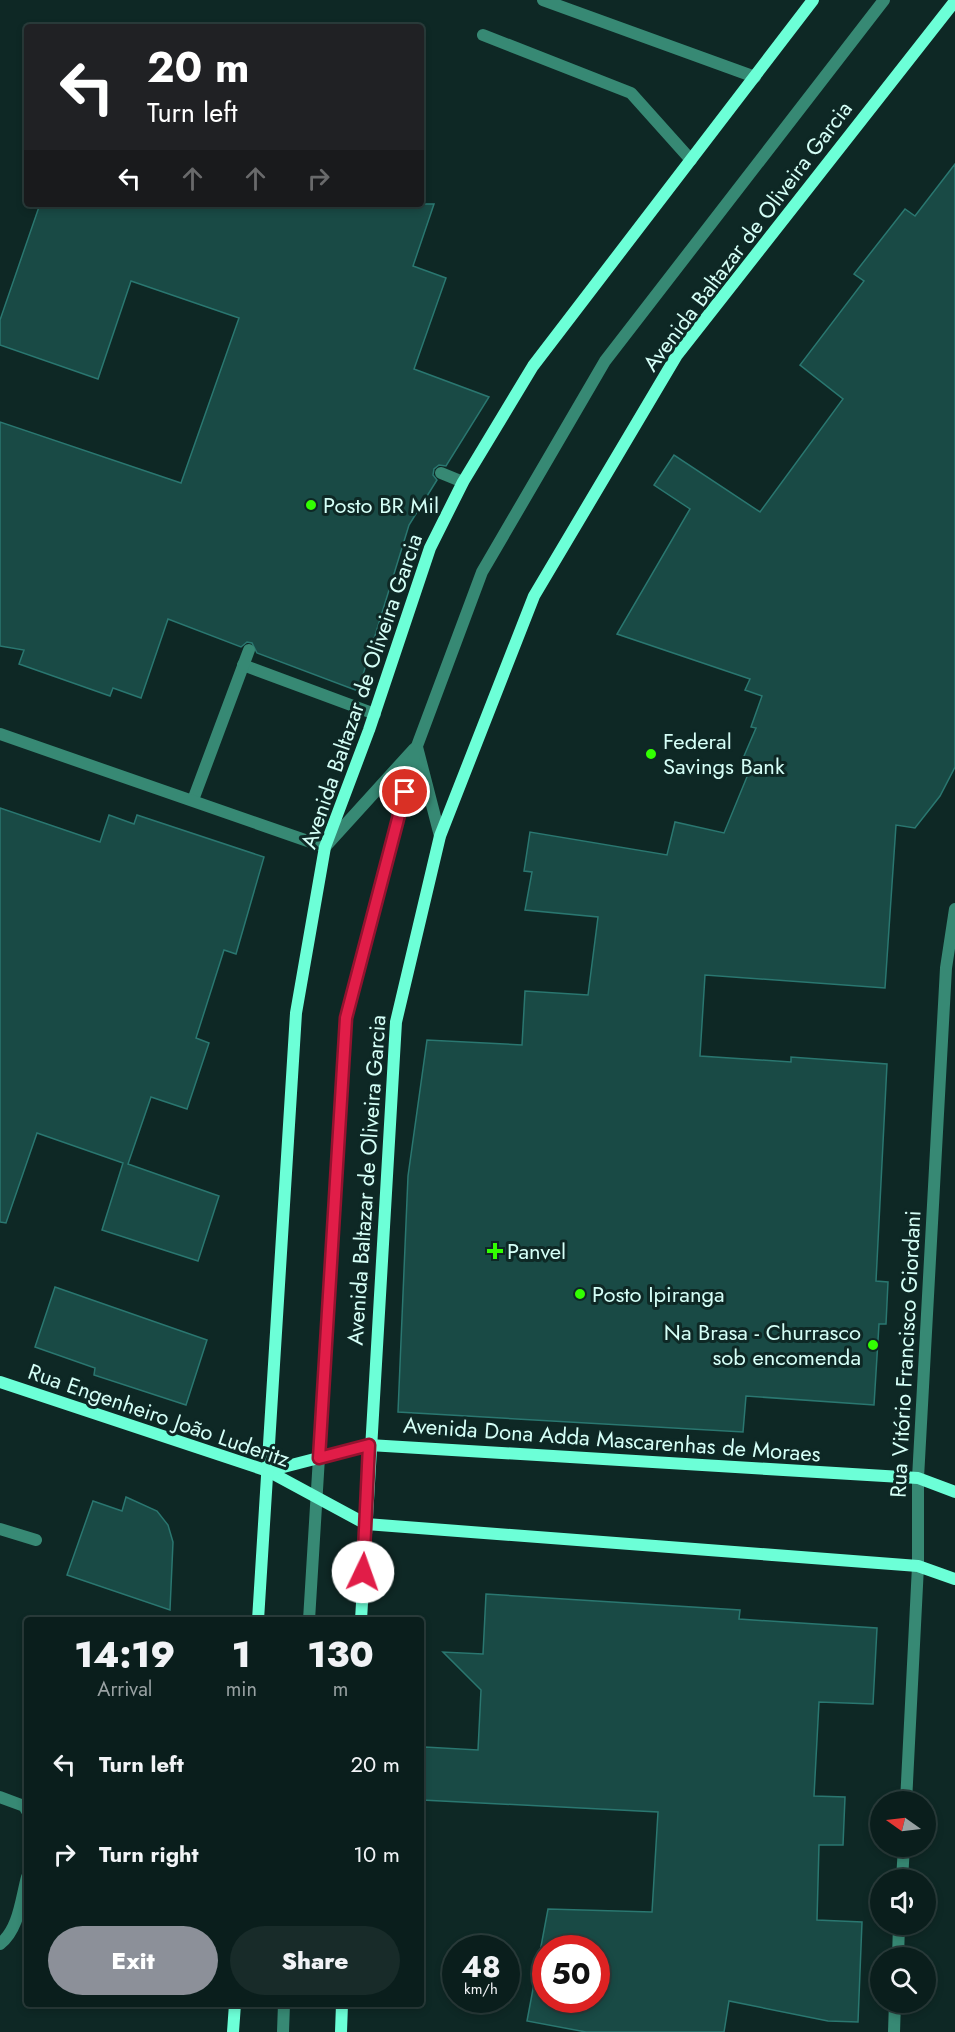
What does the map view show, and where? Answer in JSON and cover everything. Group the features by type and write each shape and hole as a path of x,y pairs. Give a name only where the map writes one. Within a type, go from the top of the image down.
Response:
{"main road":[{"name":"Avenida Baltazar de Oliveira Garcia","path":"258,1617 296,1013 325,847 375,714 430,548 463,482 532,366 813,0"},
{"name":"Avenida Baltazar de Oliveira Garcia","path":"361,1617 369,1445 396,1022 440,836 534,596 677,355 955,1"},
{"name":"Rua Engenheiro João Luderitz","path":"0,1382 267,1471 366,1524"},
{"name":"Avenida Dona Adda Mascarenhas de Moraes","path":"267,1471 369,1445 918,1478 955,1492"},
{"path":"366,1524 918,1566 955,1580"},
{"path":"233,2032 235,2007"},
{"path":"341,2032 342,2007"}],"street":[{"path":"543,0 755,77"},
{"path":"309,1617 346,1018 417,746 482,572 605,361 884,0"},
{"path":"483,35 631,93 691,160"},
{"path":"441,473 463,482"},
{"path":"193,800 249,650"},
{"path":"243,665 375,714"},
{"path":"0,734 325,847 417,746"},
{"path":"417,746 440,836"},
{"name":"Rua Vitório Francisco Giordani","path":"907,1791 918,1566 918,1478 946,968 955,909"},
{"path":"0,1529 36,1540"},
{"path":"0,1797 24,1806"},
{"path":"0,1944 7,1939 15,1924 24,1889"},
{"path":"283,2032 284,2007"},
{"path":"894,2032 895,2013"}],"building":[{"path":"955,164 955,767 940,796 915,828 896,825 885,988 705,975 700,1056 791,1062 791,1057 887,1064 876,1281 888,1282 886,1324 879,1324 874,1405 746,1396 743,1432 398,1412 408,1176 427,1040 522,1045 525,991 588,995 598,917 525,910 532,872 524,871 530,832 667,855 675,822 724,833 751,767 741,763 756,728 751,727 762,696 745,690 750,679 617,634 690,509 654,485 674,455 760,512 843,399 800,365 864,281 854,274 905,209 915,216"},
{"path":"424,204 434,204 413,266 446,278 414,369 489,397 446,466 439,465 434,469 433,475 437,480 409,525 358,691 257,653 252,643 247,642 241,647 168,619 141,698 113,688 110,696 19,664 24,650 0,646 0,422 181,483 239,318 131,281 98,379 0,345 0,320 39,207 424,207"},
{"path":"0,808 100,842 109,815 134,824 137,815 264,857 236,954 224,950 196,1038 209,1043 187,1109 151,1097 128,1164 219,1196 198,1261 102,1230 123,1163 37,1133 6,1223 0,1222"},
{"path":"55,1287 207,1340 186,1405 94,1375 95,1368 35,1347"},
{"path":"126,1497 157,1511 168,1525 173,1542 170,1610 67,1575 93,1501 122,1511"},
{"path":"486,1594 740,1610 739,1619 877,1628 873,1704 819,1702 814,1796 845,1797 843,1845 819,1845 817,1920 862,1922 858,2022 828,2021 729,2001 724,2032 586,2032 527,2021 532,1994 532,2013 610,2013 610,1935 543,1935 548,1909 652,1912 658,1812 424,1800 425,1747 478,1750 481,1690 443,1652 483,1654"}],"place":[{"name":"Posto BR Mil","path":"311,505"},
{"name":"Federal Savings Bank","path":"651,754"},
{"name":"Panvel","path":"495,1251"},
{"name":"Posto Ipiranga","path":"580,1294"},
{"name":"Na Brasa - Churrasco sob encomenda","path":"873,1345"}],"route":[{"path":"363,1572 369,1445 319,1458 346,1018 405,792"}]}
